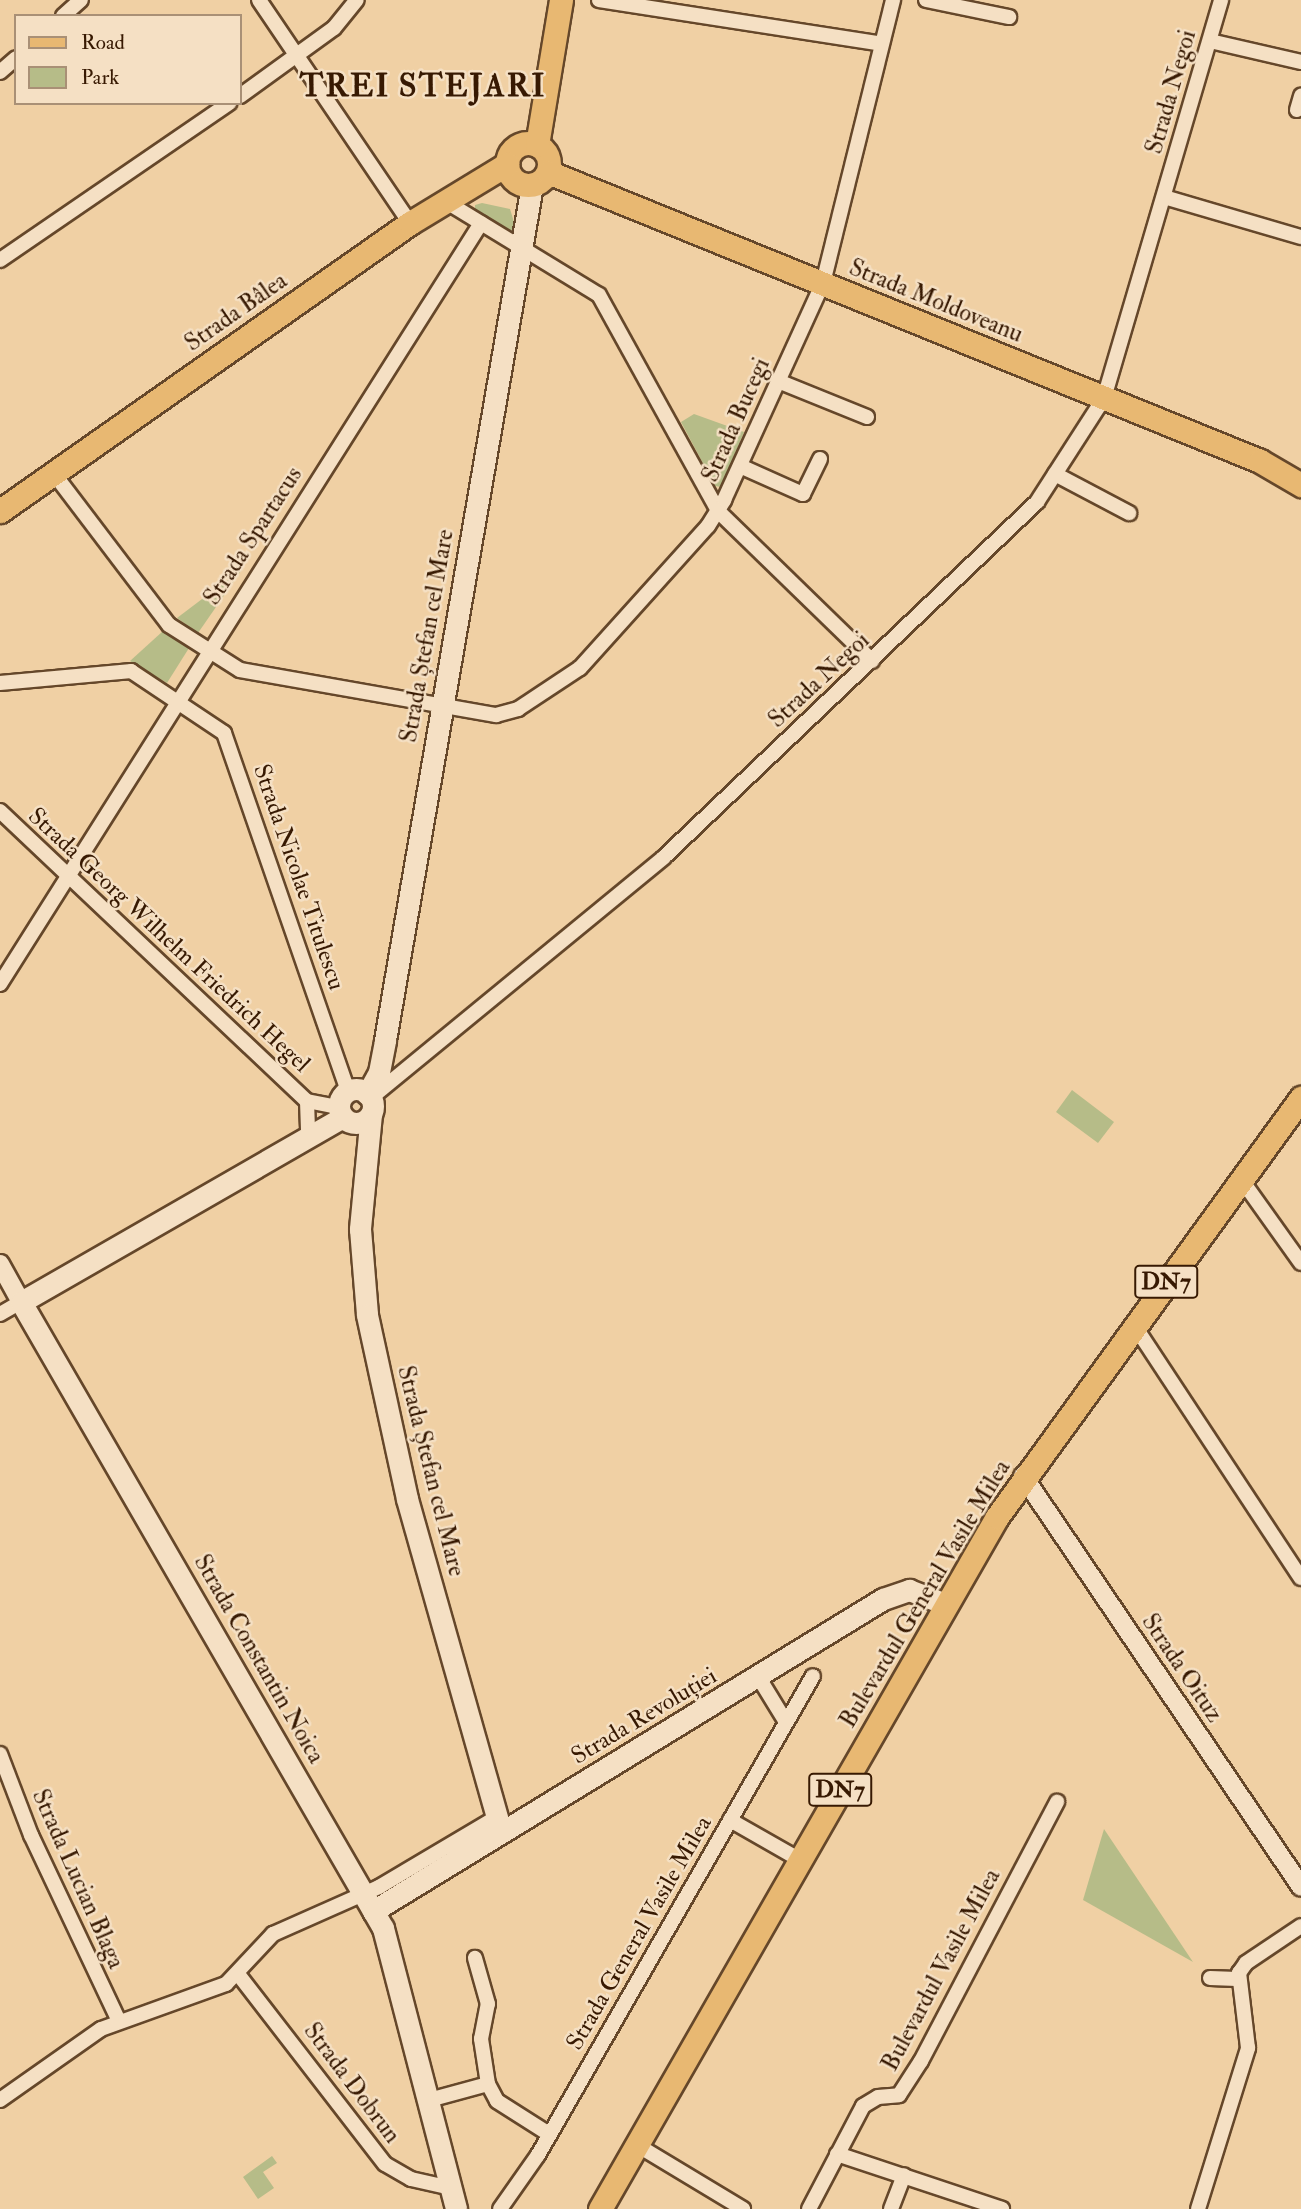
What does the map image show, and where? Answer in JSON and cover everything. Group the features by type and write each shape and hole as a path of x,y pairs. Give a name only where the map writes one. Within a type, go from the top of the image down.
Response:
{"main road":[{"path":"537,145 561,0"},
{"path":"520,145 537,145 548,156 540,179 513,179 507,164 520,145"},
{"name":"Strada Bâlea","path":"0,510 52,471 410,223 507,164"},
{"name":"Strada Moldoveanu","path":"540,179 823,283 1260,461 1301,485"},
{"name":"Strada Ștefan cel Mare","path":"499,1824 407,1499 367,1315 360,1229 356,1103 379,1072 522,248 540,179"},
{"name":"Bulevardul General Vasile Milea","path":"600,2209 946,1604 1023,1476 1301,1098"},
{"path":"21,1302 307,1137 356,1103"},
{"name":"Strada Constantin Noica","path":"21,1302 369,1901 388,1945 453,2199"},
{"name":"Strada Revoluției","path":"369,1901 499,1824 759,1678 893,1595 914,1591 946,1604"}],"street":[{"path":"65,14 81,0"},
{"path":"259,0 299,55 410,223"},
{"path":"242,95 343,20 357,0"},
{"path":"599,0 882,44"},
{"name":"Strada Bucegi","path":"208,650 250,675 496,715 540,696 580,668 719,511 823,283 893,0"},
{"path":"926,0 1009,17"},
{"name":"Strada Negoi","path":"356,1103 664,857 1024,518 1104,398 1221,0"},
{"path":"1210,41 1301,62"},
{"path":"0,72 14,60"},
{"path":"0,260 226,105"},
{"path":"1164,197 1301,237"},
{"path":"445,201 599,295 719,511 872,661"},
{"name":"Strada Spartacus","path":"0,984 208,650 481,223"},
{"path":"778,381 867,417"},
{"path":"740,466 803,494 820,459"},
{"path":"52,471 169,625 208,650"},
{"path":"1055,474 1129,513"},
{"name":"Strada Nicolae Titulescu","path":"0,683 120,670 141,676 215,724 231,747 356,1103"},
{"name":"Strada Georg Wilhelm Friedrich Hegel","path":"0,811 307,1101 356,1103"},
{"name":"Strada Georg Wilhelm Friedrich Hegel","path":"307,1101 307,1137"},
{"path":"1241,1179 1301,1263"},
{"name":"Strada Constantin Noica","path":"0,1264 21,1302"},
{"path":"0,1314 21,1302"},
{"path":"1134,1325 1301,1578"},
{"name":"Strada Oituz","path":"1023,1476 1301,1887"},
{"name":"Strada General Vasile Milea","path":"500,2209 549,2134 813,1676"},
{"path":"759,1678 786,1722"},
{"name":"Strada Lucian Blaga","path":"0,1754 31,1835 119,2021"},
{"name":"Bulevardul Vasile Milea","path":"809,2209 863,2106 878,2096 898,2095 921,2061 1057,1802"},
{"path":"730,1820 800,1860"},
{"path":"0,2100 65,2054 119,2021 198,1997 226,1984 273,1934 369,1901"},
{"path":"1198,2209 1248,2048 1237,1979 1246,1963 1301,1926"},
{"path":"475,1958 488,2004 481,2039 488,2084 497,2101 549,2134"},
{"name":"Strada Dobrun","path":"238,1974 385,2164 453,2199"},
{"path":"1210,1978 1237,1979"},
{"path":"429,2100 488,2084"},
{"path":"637,2145 743,2209"},
{"path":"837,2154 1002,2209"},
{"path":"891,2209 904,2175"}],"green space":[{"path":"482,203 510,209 514,222 511,233 475,214 475,205"},
{"path":"694,414 744,432 721,487 715,486 681,422"},
{"path":"243,568 198,633 177,618"},
{"path":"163,631 189,648 167,683 130,661"},
{"path":"1072,1090 1114,1122 1098,1143 1056,1112"},
{"path":"1104,1829 1193,1962 1083,1900"},
{"path":"272,2156 277,2163 263,2172 274,2188 258,2199 243,2177"}],"district":[{"name":"TREI STEJARI","path":"423,86"}]}
